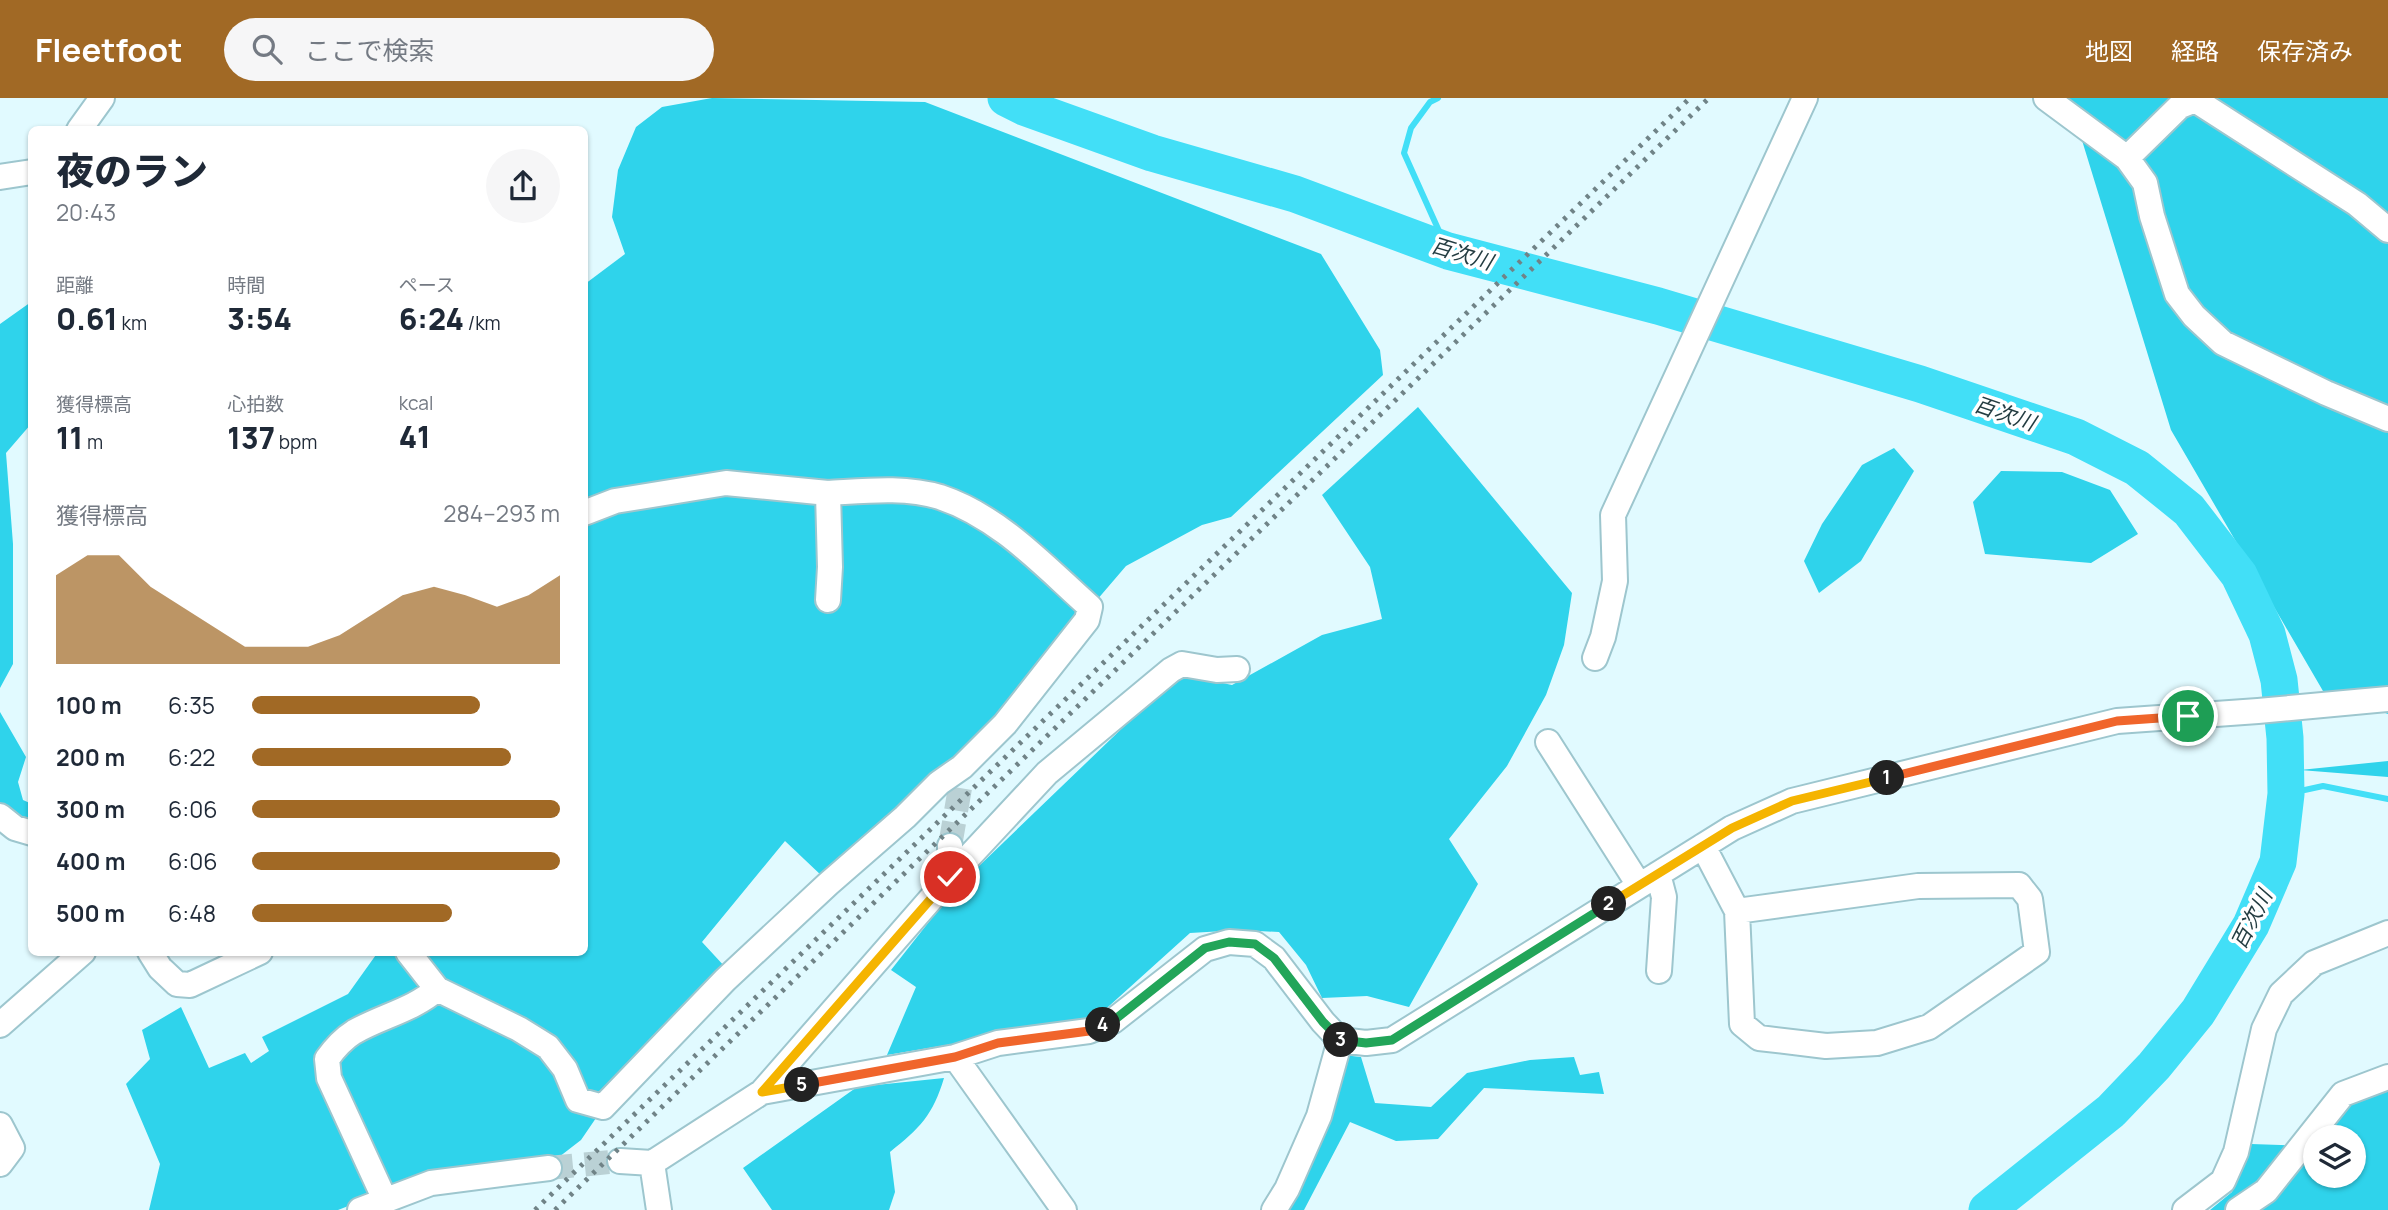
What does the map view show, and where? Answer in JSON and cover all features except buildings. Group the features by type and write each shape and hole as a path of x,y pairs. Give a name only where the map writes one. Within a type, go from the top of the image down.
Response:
{"street":[{"path":"82,126 102,98"},
{"path":"1595,658 1603,638 1615,581 1613,515 1805,98"},
{"path":"2046,98 2127,158 2145,183 2152,216 2177,293 2194,316 2223,343 2240,353 2388,419"},
{"path":"2127,158 2180,106 2196,100 2357,204 2388,230"},
{"path":"0,177 28,173"},
{"path":"411,956 438,989 548,1046 565,1069 578,1100 603,1107 725,980 828,884 940,783 961,778 1087,620 1090,607 1007,533 971,511 938,496 889,489 828,493 726,483 615,501 588,511"},
{"path":"828,493 828,600"},
{"path":"620,1161 652,1163 762,1092 950,877 1047,773 1171,670 1182,664 1217,670 1237,669"},
{"path":"762,1092 955,1057 998,1043 1089,1031 1113,1021 1205,948 1229,942 1255,944 1274,958 1340,1040 1366,1043 1392,1040 1732,828 1792,801 2117,721 2388,699"},
{"path":"1548,742 1664,897 1659,971"},
{"path":"0,816 15,828 28,832"},
{"path":"950,846 950,877"},
{"path":"1703,846 1737,911 1742,1024 1759,1038 1826,1046 1877,1043 1929,1027 2037,952 2030,900 2019,885 1918,886 1737,911"},
{"path":"2185,1210 2223,1181 2236,1152 2264,1030 2281,994 2314,963 2388,933"},
{"path":"2,1019 78,956"},
{"path":"152,956 160,968 177,984 190,985 252,956"},
{"path":"385,1200 329,1078 327,1059 336,1047 353,1033 423,1001 438,989"},
{"path":"1274,1210 1287,1189 1319,1116 1340,1040"},
{"path":"955,1057 1065,1210"},
{"path":"2238,1210 2266,1191 2343,1094 2388,1077"},
{"path":"0,1125 12,1148 0,1164"},
{"path":"652,1163 659,1210"},
{"path":"360,1210 431,1183 549,1168"}],"shaded area":[{"path":"712,98 925,102 1321,254 1380,350 1383,375 1231,517 1202,525 1126,566 966,753 823,877 785,841 702,942 726,968 639,1055 581,1140 559,1157 433,1173 338,1210 149,1210 160,1164 126,1084 150,1059 142,1030 181,1007 209,1068 245,1053 251,1063 269,1051 262,1037 348,994 375,956 588,956 588,282 625,254 612,217 618,170 636,127 662,107"},
{"path":"2069,98 2388,98 2388,714 2323,691 2171,430"},
{"path":"28,304 28,427 6,453 13,544 13,664 0,688 0,324"},
{"path":"1418,407 1572,593 1564,645 1546,695 1507,766 1449,839 1478,884 1409,1007 1367,996 1322,998 1306,965 1279,932 1241,930 1190,933 1098,1016 1084,1022 887,1055 916,987 891,970 954,890 1165,687 1185,675 1232,685 1322,635 1382,619 1370,567 1322,495"},
{"path":"1894,448 1914,471 1861,561 1819,593 1804,561 1822,524 1862,465"},
{"path":"2001,471 2062,472 2110,490 2138,534 2091,563 1985,554 1973,502"},
{"path":"0,712 26,757 18,782 23,800 28,802 28,829 0,834"},
{"path":"2388,761 2388,777 2300,770"},
{"path":"1343,1055 1361,1057 1375,1103 1431,1107 1467,1073 1530,1060 1574,1057 1580,1075 1599,1072 1604,1094 1484,1088 1438,1139 1396,1141 1350,1122 1304,1210 1289,1210 1325,1130"},
{"path":"944,1078 935,1102 924,1120 890,1152 895,1192 889,1210 772,1210 743,1168 857,1087"},
{"path":"2388,1084 2388,1210 2210,1210 2232,1192 2251,1144 2303,1146 2303,1188 2366,1188 2366,1125 2328,1125 2348,1101"}],"waterway":[{"name":"百次川","path":"1006,98 1152,153 1295,194 1448,251 1658,306 1920,384 2076,437 2137,468 2189,510 2239,575 2267,634 2279,680 2285,738 2286,794 2278,862 2251,925 2198,1012 2154,1066 2111,1111 1987,1210"},
{"path":"1438,98 1430,102 1411,128 1404,153 1448,251"},
{"path":"2286,794 2323,786 2388,799"}],"tunnel":[{"path":"950,846 960,788"},
{"path":"549,1168 620,1161"}],"railway":[{"path":"535,1210 1690,98"},
{"path":"555,1210 1709,98"}],"route":[{"path":"950,877 762,1092 955,1057 998,1043 1089,1031 1113,1021 1205,948 1229,942 1255,944 1274,958 1340,1040 1366,1043 1392,1040 1732,828 1792,801 2117,721 2188,716"}]}
